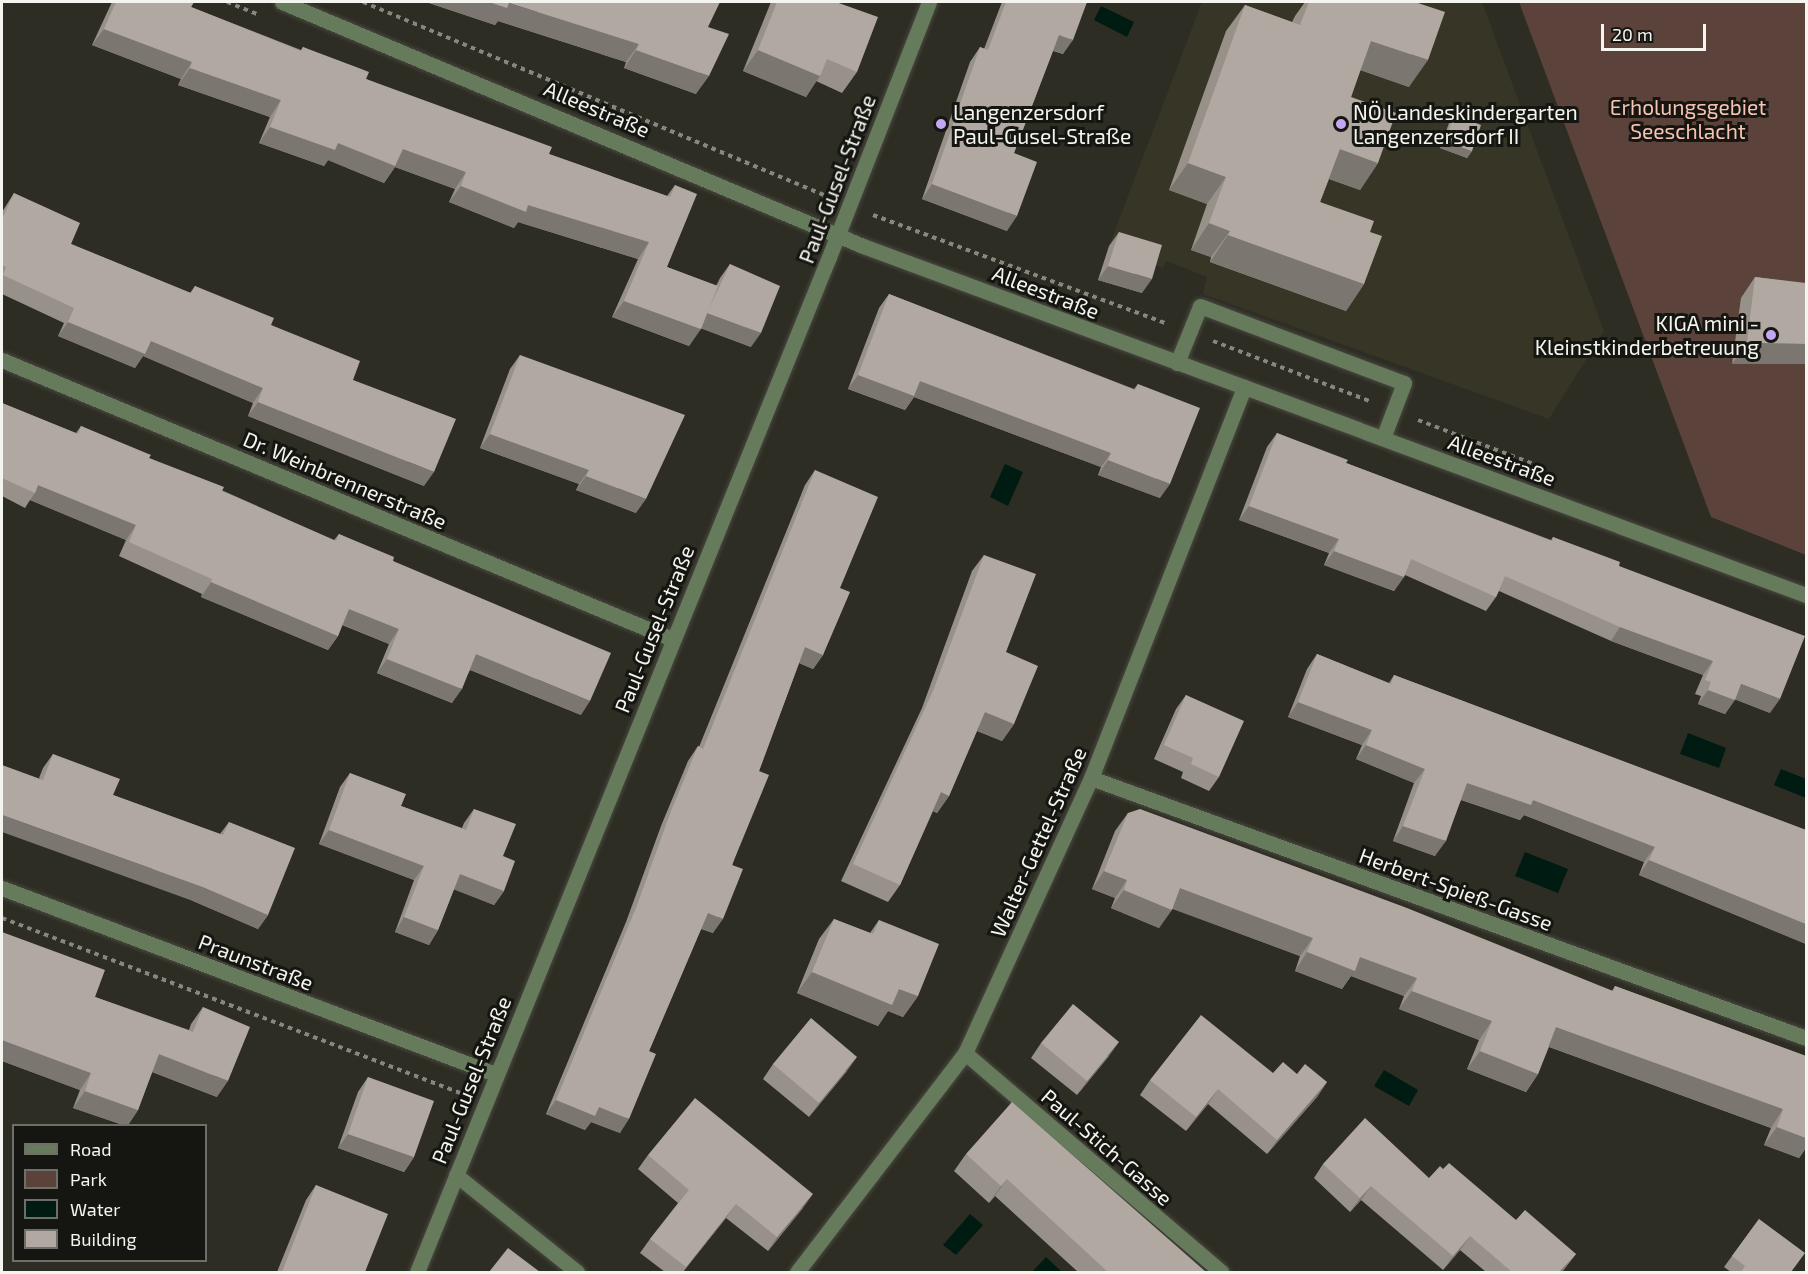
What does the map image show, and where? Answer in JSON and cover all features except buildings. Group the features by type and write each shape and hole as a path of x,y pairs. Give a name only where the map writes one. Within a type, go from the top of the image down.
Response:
{"street":[{"name":"Alleestraße","path":"282,2 838,235 1177,363 1806,594"},
{"name":"Paul-Gusel-Straße","path":"417,1272 495,1074 838,235 929,2"},
{"path":"1177,363 1200,306 1404,383 1383,438"},
{"name":"Dr. Weinbrennerstraße","path":"2,360 672,639"},
{"name":"Walter-Gettel-Straße","path":"797,1272 965,1053 1091,778 1244,387"},
{"name":"Herbert-Spieß-Gasse","path":"1091,778 1806,1038"},
{"name":"Praunstraße","path":"2,888 495,1074"},
{"name":"Paul-Stich-Gasse","path":"965,1053 1221,1272"},
{"path":"456,1175 577,1272"}],"path":[{"path":"363,2 831,199"},
{"path":"875,216 1539,466"},
{"path":"2,918 466,1095"}],"shaded area":[{"name":"NÖ Landeskindergarten Langenzersdorf II","path":"1202,2 1482,2 1604,331 1549,419 1203,294 1207,277 1166,261 1163,268 1109,246"}],"green space":[{"name":"Erholungsgebiet Seeschlacht","path":"1519,2 1806,2 1806,555 1711,517"}],"water":[{"path":"1101,6 1134,22 1127,37 1094,20"},
{"path":"1005,464 1023,472 1008,506 990,497"},
{"path":"1688,733 1726,748 1719,768 1680,754"},
{"path":"1781,769 1806,779 1806,798 1774,785"},
{"path":"1525,852 1568,869 1558,893 1515,876"},
{"path":"1384,1070 1418,1090 1409,1106 1374,1086"},
{"path":"970,1214 983,1225 956,1255 943,1245"},
{"path":"1046,1257 1062,1272 1032,1272"}],"place":[{"name":"Langenzersdorf Paul-Gusel-Straße","path":"941,124"},
{"name":"NÖ Landeskindergarten Langenzersdorf II","path":"1341,124"},
{"name":"KIGA mini - Kleinstkinderbetreuung","path":"1771,335"}]}
